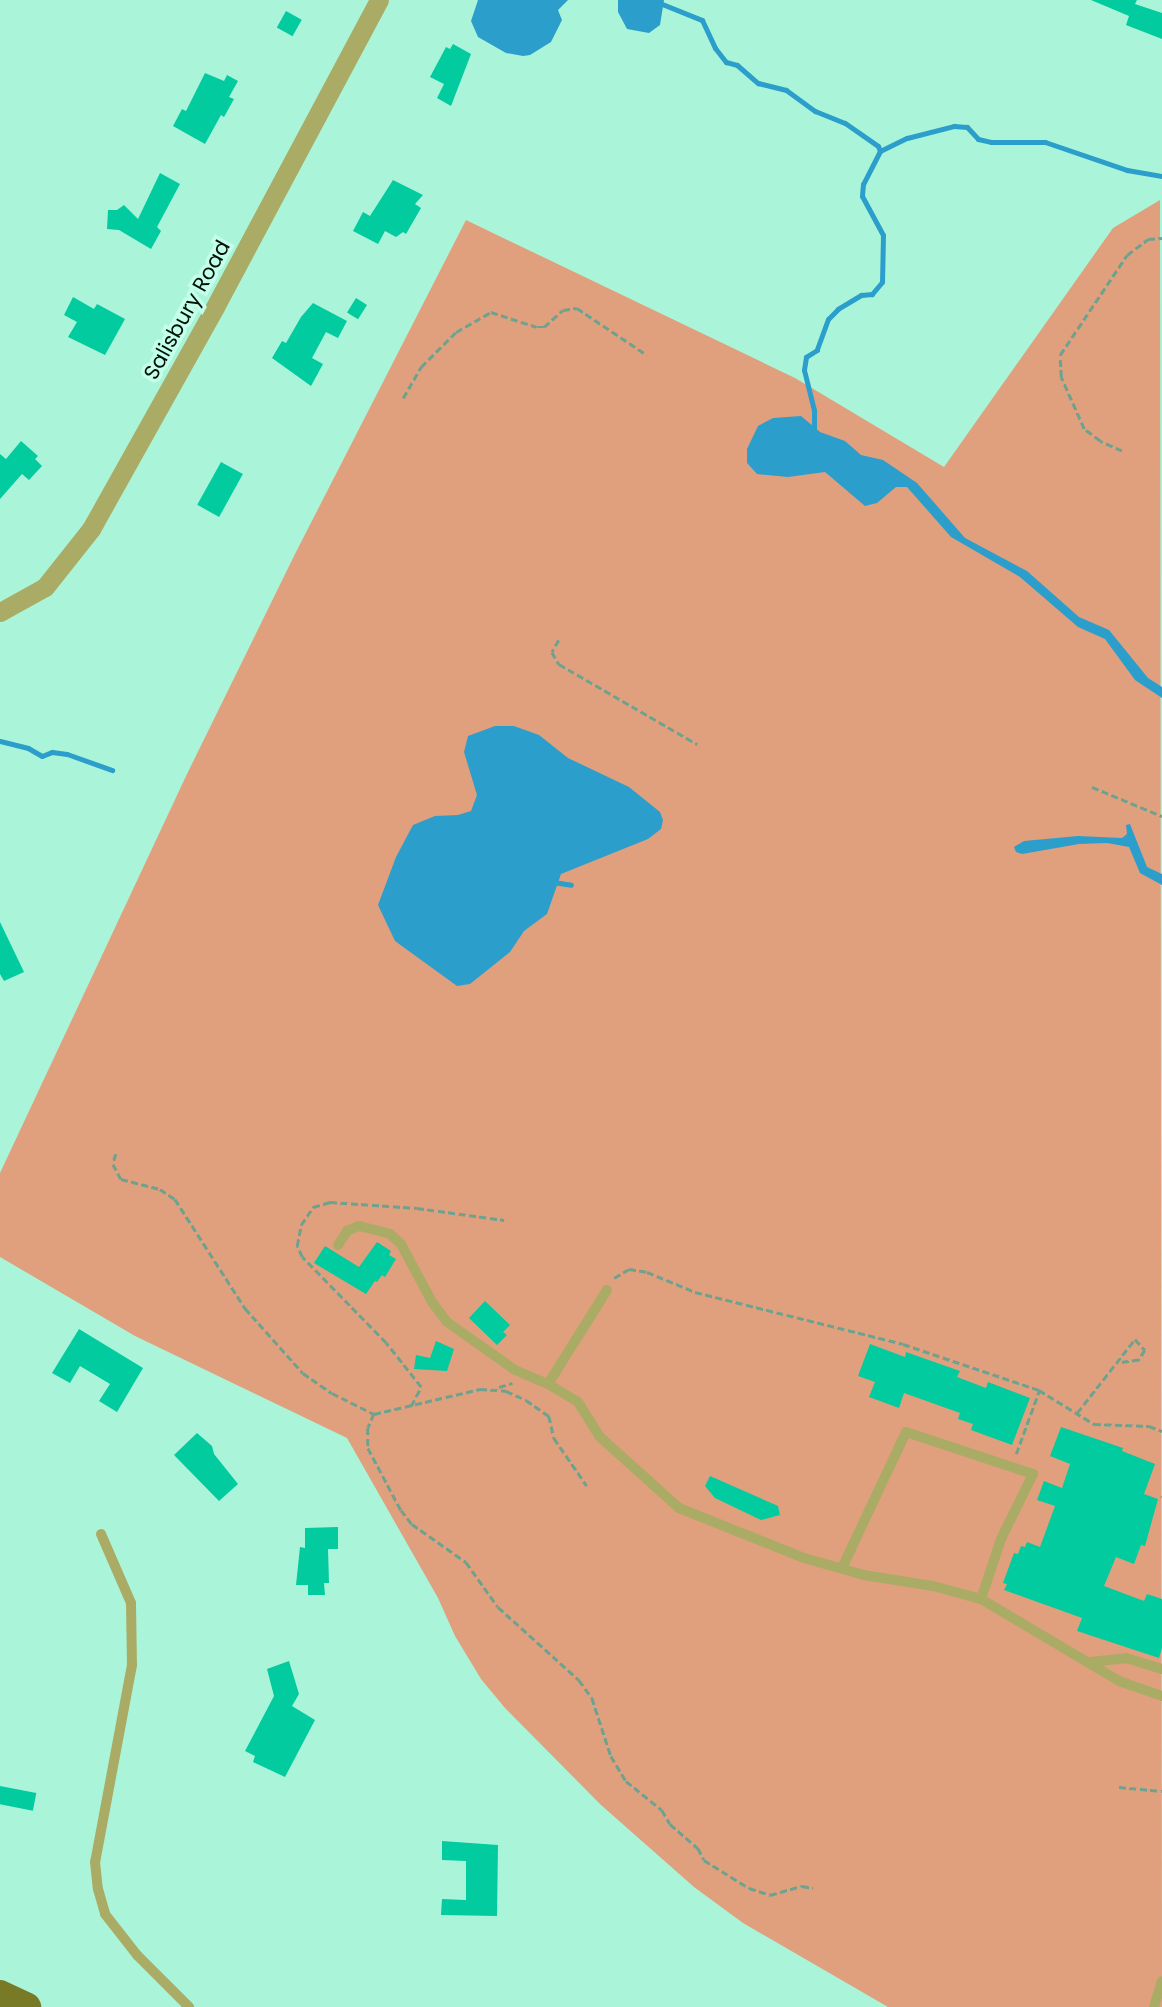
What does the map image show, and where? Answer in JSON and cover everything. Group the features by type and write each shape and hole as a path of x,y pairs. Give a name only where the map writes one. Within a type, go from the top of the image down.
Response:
{"main road":[{"path":"0,1995 26,2007"}],"street":[{"name":"Salisbury Road","path":"0,612 45,587 91,529 215,307 379,0"}],"lane":[{"path":"338,1245 347,1231 359,1226 390,1234 401,1244 432,1302 447,1322 515,1370 548,1384 578,1402 599,1436 679,1508 804,1558 863,1575 933,1586 981,1599 1119,1681 1162,1696"},
{"path":"548,1384 607,1290"},
{"path":"842,1568 906,1432 1033,1474 1001,1539 981,1599"},
{"path":"101,1534 131,1603 132,1665 95,1862 98,1889 106,1914 136,1955 189,2007"},
{"path":"1090,1662 1126,1658 1162,1669"},
{"path":"1153,2007 1162,1981"}],"path":[{"path":"1122,451 1100,441 1084,429 1061,377 1060,355 1127,255 1148,239 1162,238"},
{"path":"402,398 421,367 456,332 491,312 544,327 563,310 577,308 647,355"},
{"path":"559,640 552,652 565,669 649,714 696,744"},
{"path":"1092,787 1162,816"},
{"path":"116,1154 113,1164 121,1179 160,1189 175,1199 245,1308 288,1359 332,1393 374,1415 480,1389 495,1388 516,1395 549,1416 554,1438 587,1486"},
{"path":"411,1406 421,1387 386,1343 302,1257 297,1246 301,1225 313,1207 330,1202 417,1208 504,1220"},
{"path":"607,1290 615,1278 629,1269 647,1272 695,1292 903,1344 1040,1390 1094,1424 1149,1426 1162,1431"},
{"path":"1077,1413 1135,1339 1145,1350 1139,1360 1117,1363"},
{"path":"1011,1467 1040,1390"},
{"path":"374,1415 368,1428 368,1448 401,1510 412,1524 466,1562 498,1607 579,1681 592,1698 611,1756 626,1781 662,1810 670,1824 698,1848 704,1860 749,1888 770,1895 802,1886 813,1888"},
{"path":"1119,1787 1162,1791"}],"shaded area":[{"path":"1160,200 1162,2007 888,2007 743,1923 694,1887 601,1805 505,1708 481,1679 455,1636 438,1598 347,1438 135,1336 0,1257 0,1173 187,774 295,554 466,220 795,378 944,467 1113,228"}],"water":[{"path":"478,0 568,0 558,10 562,20 551,42 530,55 523,56 506,53 478,37 471,21"},
{"path":"618,0 664,0 660,25 649,33 627,29 618,12"},
{"path":"801,416 820,432 845,441 861,455 883,460 917,483 965,538 1027,571 1079,617 1109,630 1148,678 1162,687 1162,698 1135,680 1105,639 1078,627 1020,577 951,537 907,487 896,487 877,503 865,506 825,472 788,477 757,474 747,463 747,449 758,426 773,418"},
{"path":"495,726 514,726 539,735 568,758 629,787 660,812 663,820 661,829 648,839 561,874 547,914 524,931 510,952 470,984 457,986 395,941 378,905 396,857 413,825 435,816 458,815 471,811 477,795 464,752 468,736"},
{"path":"1130,824 1147,867 1162,874 1162,885 1140,873 1129,847 1107,843 1079,844 1022,854 1016,852 1014,847 1024,841 1078,836 1122,838 1127,834 1126,825"}],"building":[{"path":"1091,0 1137,0 1135,4 1162,13 1162,39 1126,25 1129,16"},
{"path":"286,11 302,20 293,36 277,28"},
{"path":"453,44 471,54 451,106 437,98 444,84 430,77 446,47 450,49"},
{"path":"205,73 224,81 227,75 238,81 229,97 234,99 224,117 221,115 205,144 173,126 182,109 186,111"},
{"path":"160,173 180,184 157,227 161,231 151,249 119,230 107,229 108,210 117,210 124,205 138,219"},
{"path":"393,180 423,195 415,204 421,208 406,234 403,232 396,237 385,231 378,244 353,231 363,212 370,216"},
{"path":"73,297 94,309 97,304 125,319 105,355 68,337 77,322 64,315"},
{"path":"356,298 367,305 358,319 347,312"},
{"path":"313,303 347,321 338,338 326,332 312,358 323,364 311,386 272,358 282,341 286,343 301,317"},
{"path":"21,441 38,456 35,459 42,466 29,480 22,474 0,499 0,454 6,459"},
{"path":"221,462 243,474 219,517 197,505"},
{"path":"0,922 24,972 4,981 0,974"},
{"path":"377,1242 391,1251 389,1255 396,1259 385,1277 382,1275 375,1281 366,1294 314,1263 325,1246 359,1267"},
{"path":"485,1301 510,1325 503,1332 507,1335 497,1345 469,1318"},
{"path":"79,1329 143,1368 117,1412 99,1401 110,1384 80,1366 70,1383 52,1373"},
{"path":"436,1341 454,1349 447,1371 414,1369 416,1355 430,1358"},
{"path":"870,1344 905,1357 906,1352 960,1371 957,1377 986,1388 988,1382 1030,1398 1012,1445 971,1430 973,1424 958,1419 960,1413 904,1393 899,1408 869,1397 875,1382 858,1376"},
{"path":"1061,1427 1123,1448 1122,1451 1155,1464 1144,1494 1158,1499 1145,1546 1141,1545 1134,1564 1116,1557 1104,1586 1144,1601 1147,1594 1162,1599 1162,1648 1159,1658 1077,1631 1082,1618 1004,1590 1007,1584 1003,1583 1014,1553 1018,1554 1021,1546 1025,1547 1027,1542 1040,1547 1055,1506 1037,1500 1044,1481 1062,1488 1070,1464 1050,1456"},
{"path":"197,1433 212,1446 214,1454 238,1484 219,1501 174,1455"},
{"path":"710,1476 778,1506 780,1515 761,1520 715,1498 705,1486"},
{"path":"338,1527 338,1549 328,1549 329,1583 324,1583 325,1595 308,1595 308,1585 296,1585 300,1547 305,1548 305,1528"},
{"path":"289,1661 299,1694 292,1706 315,1720 285,1777 253,1762 255,1756 245,1751 274,1696 267,1669"},
{"path":"0,1786 36,1793 33,1811 0,1804"},
{"path":"442,1841 498,1845 497,1916 441,1915 442,1899 466,1900 466,1861 442,1860"}],"waterway":[{"path":"652,0 702,20 715,48 726,62 737,65 758,83 786,90 815,111 845,123 878,146 880,151 863,184 862,196 883,235 882,282 872,294 861,295 838,309 828,319 817,350 806,357 804,370 814,410 814,433"},
{"path":"880,151 907,138 954,126 967,127 978,139 991,142 1045,142 1127,170 1162,176"},
{"path":"0,741 28,748 42,756 52,752 67,754 112,770"},
{"path":"553,882 571,885"}]}
